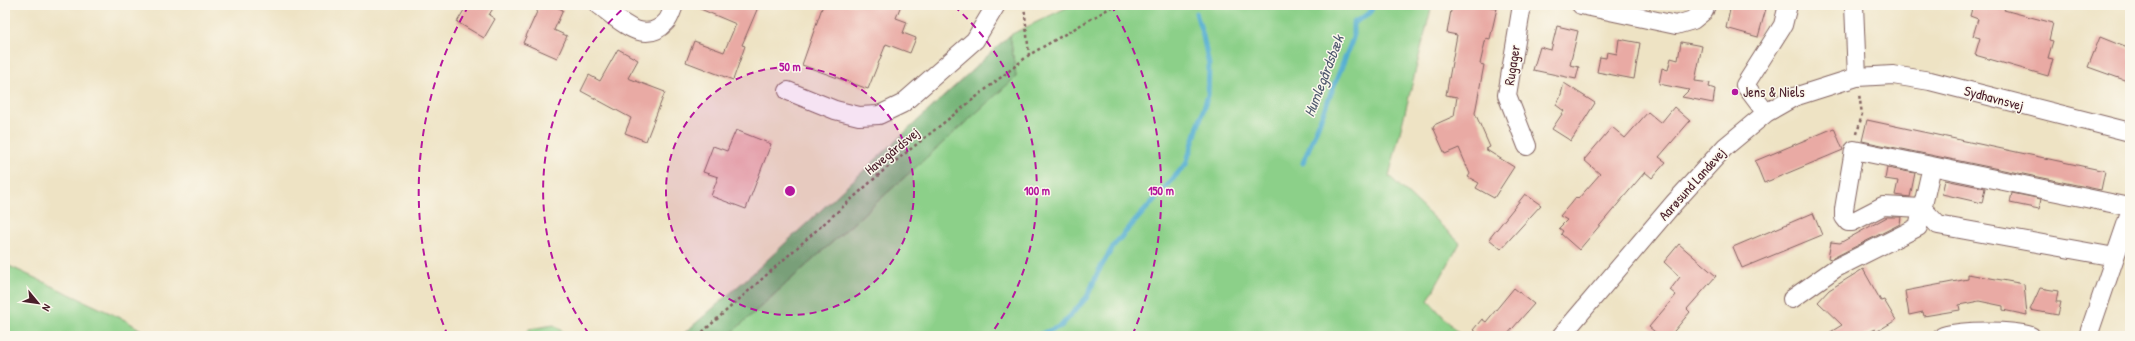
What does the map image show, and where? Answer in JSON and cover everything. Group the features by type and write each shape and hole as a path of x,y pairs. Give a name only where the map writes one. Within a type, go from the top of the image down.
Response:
{"street":[{"path":"599,5 633,31 652,31 667,22 674,5"},
{"path":"788,91 835,110 859,116 879,115 902,104 975,40 996,5"},
{"name":"Rugager","path":"1522,5 1507,95 1527,146"},
{"path":"1581,5 1676,24 1693,20 1704,11 1706,5"},
{"path":"1766,113 1745,85 1783,25 1788,5"},
{"path":"1854,5 1857,77"},
{"name":"Sydhavnsvej","path":"1857,77 1894,75 1930,81 2130,132"},
{"name":"Aarøsund Landevej","path":"1561,336 1674,203 1726,147 1766,113 1794,97 1857,77"},
{"path":"2115,257 1938,225 1922,208 1883,206 1852,222 1848,222 1844,218 1844,209 1854,150 2130,207"},
{"path":"1792,298 1836,268 1918,226 1932,166"},
{"path":"2088,336 2130,213"},
{"path":"1944,336 1951,334 1991,332 2031,336"}],"path":[{"path":"1024,5 1029,54"},
{"name":"Havegårdsvej","path":"698,336 883,171 1029,54 1115,5"},
{"path":"1854,150 1862,114 1857,77"}],"green space":[{"path":"1072,5 1432,5 1389,176 1460,243 1428,300 1461,336 728,336 1016,77 1010,35"},
{"path":"1010,35 1016,77 728,336 681,336 752,274"},
{"path":"5,264 125,320 151,336 5,336"},
{"path":"554,325 568,336 522,336 529,329"}],"building":[{"path":"467,5 495,5 489,15 495,19 484,38 457,22"},
{"path":"540,5 552,5 563,10 554,30 567,36 557,58 523,43"},
{"path":"691,5 759,5 742,45 745,46 733,80 686,62 694,41 724,52 736,24"},
{"path":"823,5 901,5 896,18 907,22 903,33 916,38 910,53 886,44 868,89 802,65"},
{"path":"1452,5 1481,5 1497,8 1490,39 1486,38 1480,64 1484,65 1475,113 1490,147 1485,149 1514,167 1494,198 1476,188 1479,183 1468,177 1470,174 1459,148 1445,154 1433,127 1434,125 1454,116 1457,97 1446,95 1457,35 1447,33"},
{"path":"1731,5 1767,5 1758,37 1726,28"},
{"path":"1973,5 1994,5 2005,8 2004,10 2053,23 2049,40 2053,41 2048,58 2053,59 2048,76 1975,55 1980,38 1973,36 1978,19 1970,16"},
{"path":"1557,26 1578,31 1570,65 1579,67 1576,79 1533,70 1540,47 1551,50"},
{"path":"2100,37 2130,49 2130,82 2088,67"},
{"path":"1619,39 1640,43 1634,79 1597,72 1600,57 1606,58 1607,52 1617,54"},
{"path":"1681,42 1702,46 1695,81 1710,83 1709,87 1715,89 1713,103 1682,97 1689,90 1659,84 1662,68 1668,70 1671,58 1678,60"},
{"path":"618,49 638,60 628,78 665,92 646,141 625,133 631,118 581,91 589,75 600,81"},
{"path":"1564,83 1595,103 1571,141 1552,129 1564,111 1556,105 1560,98"},
{"path":"1674,107 1690,121 1659,157 1666,162 1652,178 1645,172 1579,250 1561,234 1563,231 1559,228 1567,220 1560,216 1576,197 1578,199 1600,174 1584,160 1612,127 1625,138 1648,112 1661,123"},
{"path":"1867,120 2105,171 2101,190 1862,141"},
{"path":"1834,128 1843,150 1764,183 1755,161"},
{"path":"736,130 771,144 746,209 711,196 718,177 703,172 713,146 727,151"},
{"path":"1887,168 1915,173 1910,197 1895,195 1898,181 1885,179"},
{"path":"1945,180 1985,188 1982,203 1942,194"},
{"path":"2012,193 2041,199 2039,209 2010,203"},
{"path":"1525,194 1541,205 1501,249 1489,239"},
{"path":"1813,213 1822,235 1742,268 1733,247"},
{"path":"1887,217 1901,217 1900,224 1831,259 1828,258 1831,242 1840,243"},
{"path":"1679,244 1716,276 1687,309 1690,312 1670,336 1660,336 1649,327 1676,295 1670,290 1680,277 1664,262"},
{"path":"1863,269 1881,301 1884,300 1896,320 1876,332 1875,329 1863,336 1824,336 1842,325 1818,302 1829,290"},
{"path":"1968,274 2024,284 2027,315 2003,310 2003,306 1979,301 1959,305 1960,310 1924,316 1923,312 1909,315 1905,291 1968,279"},
{"path":"1514,288 1534,304 1506,336 1474,336 1477,333 1473,330 1482,319 1486,322"},
{"path":"2040,288 2058,291 2056,302 2061,302 2058,315 2030,310"}],"waterway":[{"name":"Humlegårdsbæk","path":"1303,163 1353,38 1353,23 1370,13 1373,5"},
{"path":"1036,336 1061,326 1087,297 1098,272 1114,245 1186,164 1208,95 1209,65 1203,36 1196,13"}],"place":[{"name":"Jens & Niels","path":"1735,92"}]}
